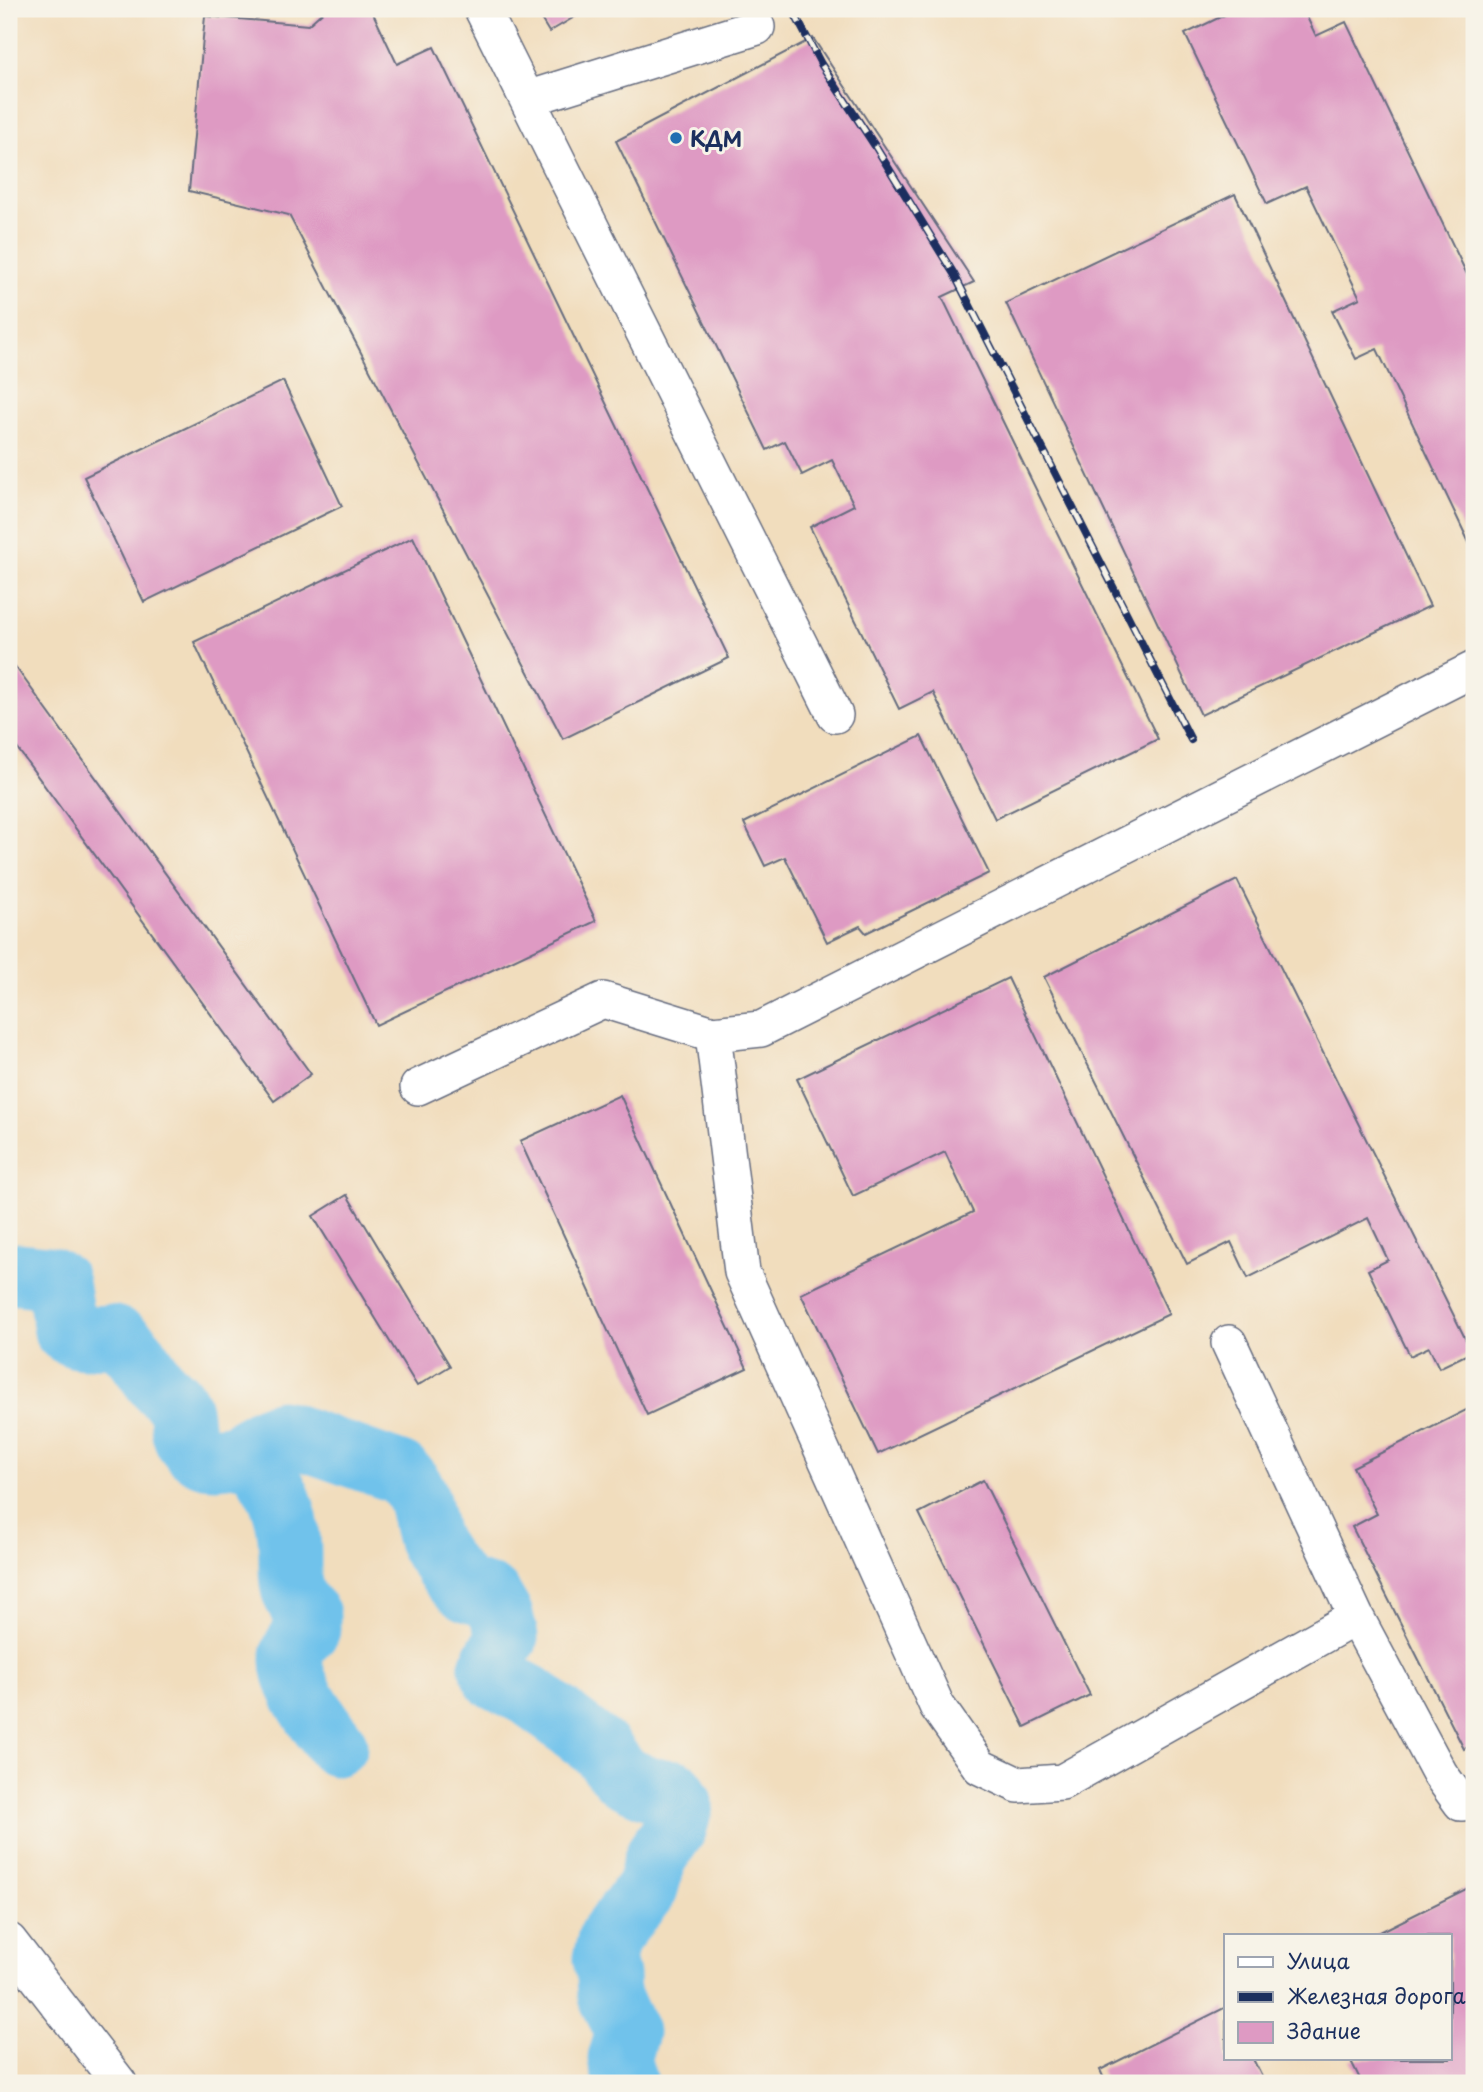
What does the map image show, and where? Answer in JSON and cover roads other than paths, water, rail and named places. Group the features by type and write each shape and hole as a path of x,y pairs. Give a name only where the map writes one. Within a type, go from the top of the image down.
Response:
{"street":[{"path":"482,9 835,715"},
{"path":"527,99 757,27"},
{"path":"418,1087 603,1000 713,1034 761,1029 1474,669"},
{"path":"713,1034 742,1272 937,1706 980,1767 1017,1785 1062,1782 1356,1617"},
{"path":"1229,1343 1356,1617 1440,1774 1461,1802 1474,1801"},
{"path":"9,1941 119,2083"}],"waterway":[{"path":"9,1273 48,1277 57,1282 65,1331 73,1336 113,1337 133,1350 156,1382 177,1404 185,1439 196,1451 213,1457 248,1456 262,1467 278,1495 285,1515 292,1588 295,1597 309,1615 309,1629 293,1651 294,1675 306,1701 336,1745"},
{"path":"237,1454 281,1431 400,1473 417,1495 429,1541 443,1564 465,1589 491,1597 502,1616 507,1637 490,1667 494,1677 532,1697 599,1748 623,1777 650,1789 675,1791 682,1805 676,1827 656,1856 647,1888 609,1937 604,1959 609,1996 627,2032 619,2059 626,2083"}],"railway":[{"path":"792,9 821,64 954,274 1191,740"}],"place":[{"name":"КДМ","path":"676,138"}]}
